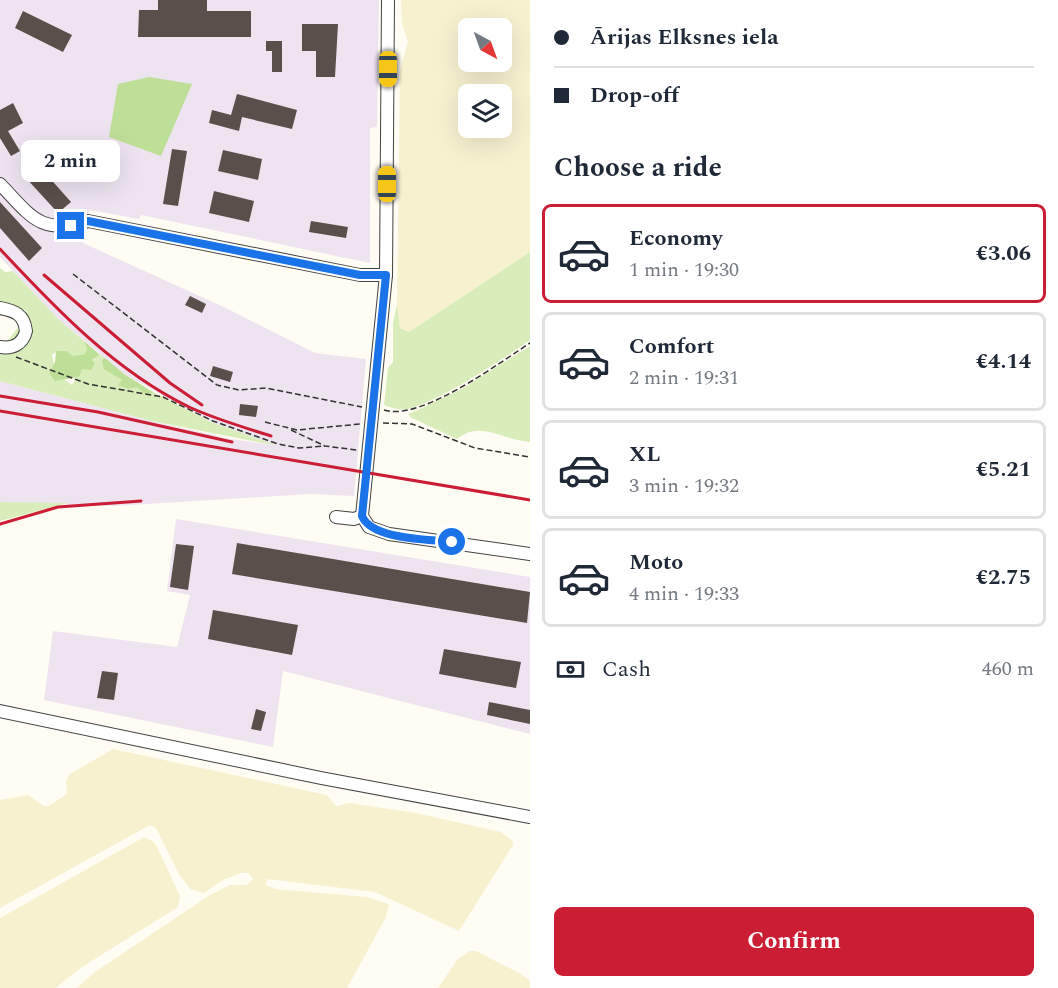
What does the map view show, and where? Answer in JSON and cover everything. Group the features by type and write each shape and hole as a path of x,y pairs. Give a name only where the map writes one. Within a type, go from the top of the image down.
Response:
{"street":[{"path":"388,0 386,275 362,516 366,524 379,532 530,554"},
{"path":"0,184 38,223 71,226 88,221 360,275 386,275"},
{"path":"0,308 15,311 21,316 26,331 14,347 0,347"},
{"path":"336,517 354,519 362,516"},
{"path":"0,711 321,778 530,817"}],"path":[{"path":"73,274 217,385 239,390 266,388 351,406 403,412 420,407 466,383 530,343"},
{"path":"12,355 88,384 163,397 213,421 278,444 299,448 325,446 357,450 368,457"},
{"path":"265,422 290,430 325,446"},
{"path":"290,430 372,423 412,424 475,448 530,457"}],"shaded area":[{"path":"0,0 379,0 377,127 370,128 370,263 141,215 139,219 89,210 88,228 83,243 228,309 315,353 366,359 354,496 310,494 114,506 0,502 0,381 152,421 231,439 274,445 211,422 124,374 58,319 0,257"},
{"path":"401,0 530,0 530,252 409,332 400,328 397,304 400,70 408,42 402,24"},
{"path":"176,519 530,577 530,734 283,671 273,747 44,700 53,631 177,647 190,595 167,591"},
{"path":"113,749 327,795 336,806 349,803 416,813 501,832 513,841 513,845 459,931 375,892 267,879 266,885 276,889 367,897 389,904 386,917 347,988 77,988 95,972 210,895 230,885 247,885 253,879 248,873 241,873 223,880 204,893 190,889 179,874 156,828 150,825 0,908 0,800 28,795 44,806 49,806 67,794 66,781 70,774"},
{"path":"144,837 154,842 157,847 180,896 178,907 82,967 55,988 0,988 0,918"},
{"path":"470,951 476,951 519,973 530,980 530,988 438,988 458,959"}],"green space":[{"path":"149,77 192,84 161,156 109,137 118,84"},
{"path":"530,252 530,340 470,379 420,405 407,409 395,409 384,405 388,368 393,362 393,323 397,304 400,328 409,332"},
{"path":"0,268 5,272 13,271 58,319 84,341 87,349 85,354 73,356 60,351 52,355 54,365 50,370 72,385 82,369 100,355 105,358 102,360 107,369 122,380 119,385 129,389 137,386 147,394 153,392 211,422 278,446 152,421 0,381 0,350 28,315 25,310 0,304"},
{"path":"84,341 100,355 92,360 95,363 91,370 82,369 79,377 55,381 49,373 55,362 56,351 66,351 73,356 85,354 87,349"},
{"path":"530,346 530,442 484,431 466,433 457,439 410,417 409,414 460,390"},
{"path":"105,358 124,374 153,392 146,394 137,387 129,389 118,385 122,380 104,369 102,360"},
{"path":"0,502 68,503 0,521"}],"building":[{"path":"158,0 207,0 207,11 251,11 251,37 138,37 139,10 158,10"},
{"path":"23,11 72,35 63,52 15,28"},
{"path":"302,24 338,24 335,77 316,77 316,51 302,51"},
{"path":"266,41 282,41 282,72 272,72 272,51 266,51"},
{"path":"237,94 297,110 292,129 242,117 239,131 209,123 212,110 231,115"},
{"path":"13,103 23,123 8,131 20,151 11,156 0,138 0,110"},
{"path":"172,149 187,151 178,206 163,204"},
{"path":"223,150 262,159 258,180 218,171"},
{"path":"39,166 71,202 58,213 26,178"},
{"path":"214,191 254,201 249,222 209,213"},
{"path":"0,202 42,248 29,261 0,228"},
{"path":"311,221 348,227 346,238 309,232"},
{"path":"190,296 206,304 202,313 185,305"},
{"path":"213,366 233,372 230,382 210,376"},
{"path":"240,404 258,406 256,417 239,415"},
{"path":"237,543 530,592 527,623 232,574"},
{"path":"176,544 194,546 188,590 170,587"},
{"path":"213,610 298,625 292,655 208,639"},
{"path":"444,649 521,662 516,688 439,674"},
{"path":"102,671 118,673 114,700 97,698"},
{"path":"489,702 530,710 530,724 487,715"},
{"path":"256,709 266,712 261,731 251,729"}],"railway":[{"path":"0,249 87,337 136,375 189,407 271,436"},
{"path":"44,275 170,383 202,405"},
{"path":"0,396 98,412 232,442"},
{"path":"0,411 530,500"},
{"path":"0,524 58,507 141,501"}],"route":[{"path":"71,226 88,221 360,275 386,275 384,317 361,506 362,516 366,524 379,532 452,542"}]}
